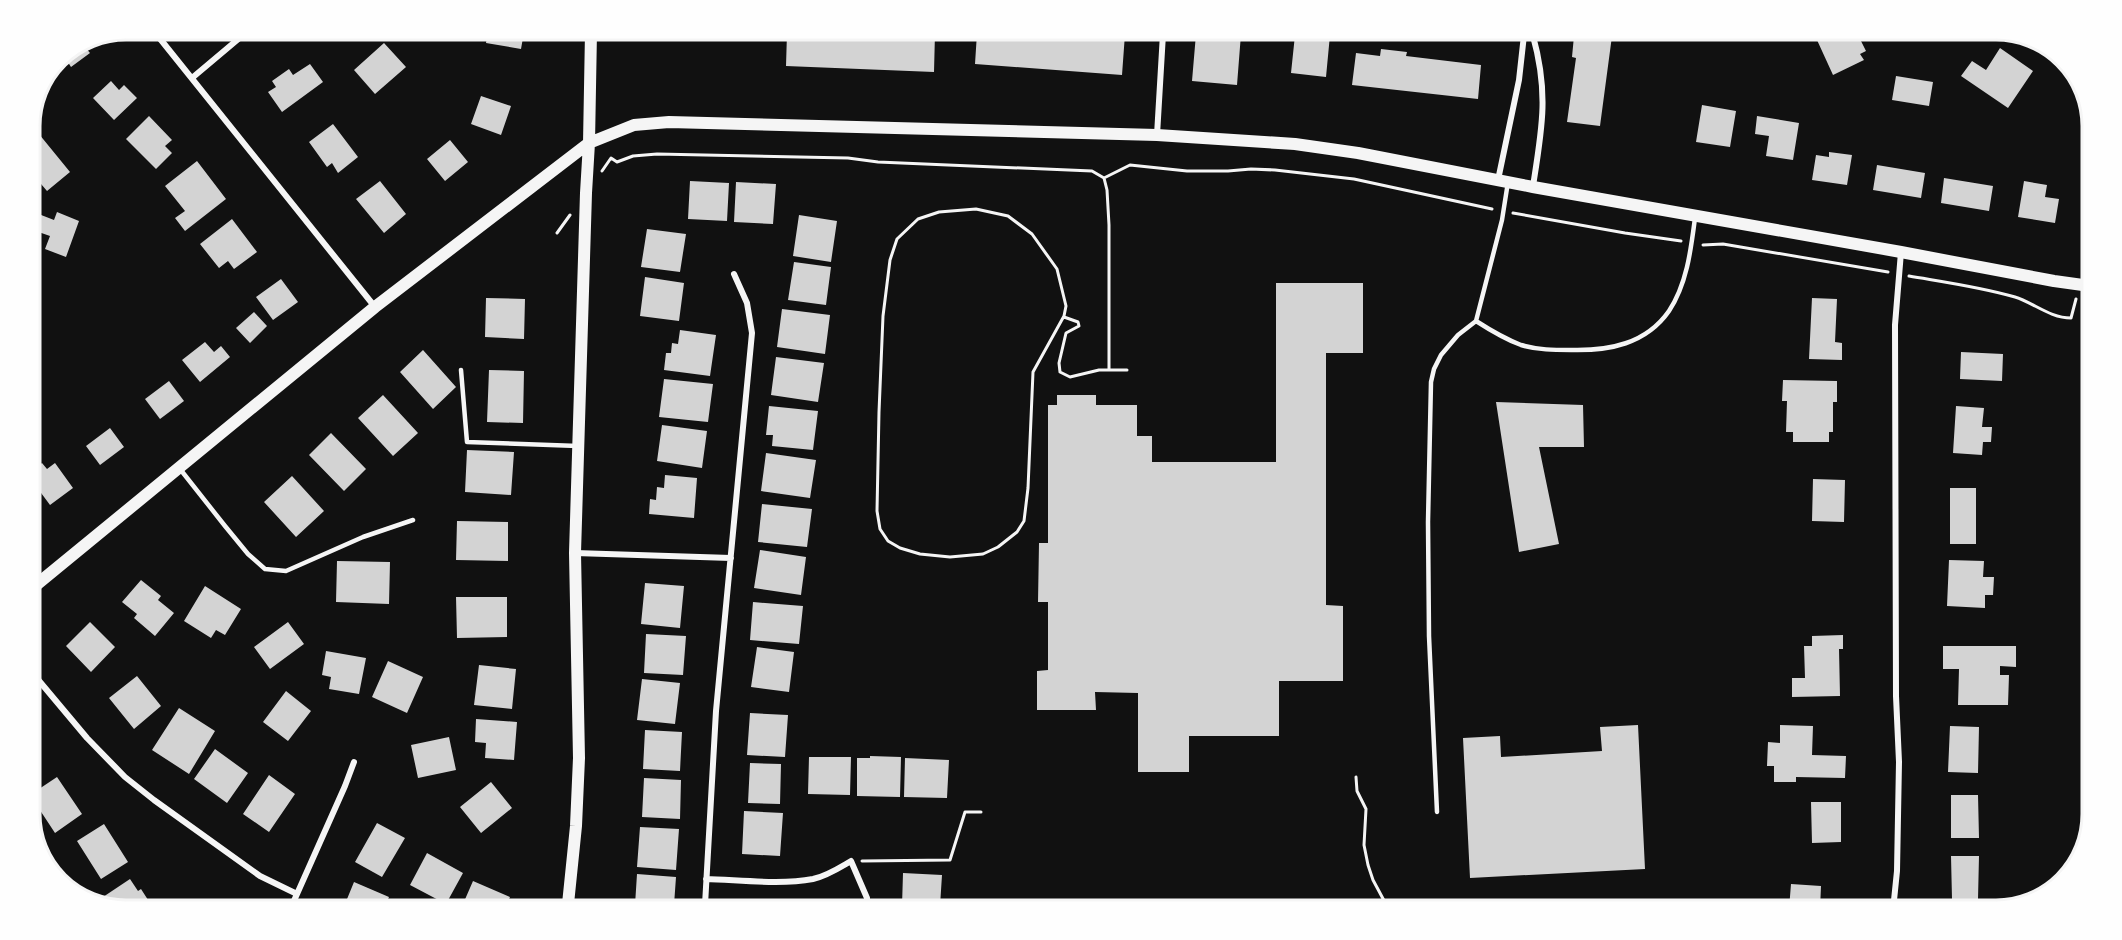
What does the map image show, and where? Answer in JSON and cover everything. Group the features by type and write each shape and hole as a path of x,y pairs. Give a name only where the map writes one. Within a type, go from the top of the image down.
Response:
{"main road":[{"path":"568,900 576,826 579,758 575,553 591,40"},
{"path":"41,581 375,307 589,143 634,125 669,122 1239,139 1346,151 1533,187 2081,284"}],"street":[{"path":"161,40 375,307"},
{"path":"192,78 237,40"},
{"path":"1157,135 1163,40"},
{"path":"1503,181 1524,40"},
{"path":"1533,187 1544,108 1534,40"},
{"path":"1894,900 1897,871 1899,762 1896,696 1895,325 1901,252"},
{"path":"705,900 714,745 752,333 747,303 734,274"},
{"path":"575,553 731,558"},
{"path":"41,683 87,738 125,777 260,876 297,894"},
{"path":"294,900 354,762"},
{"path":"706,879 805,880 833,872 851,861 867,900"}],"lane":[{"path":"1437,812 1429,636 1432,375 1441,355 1458,335 1476,321 1504,211 1503,181"},
{"path":"1476,321 1506,339 1541,350 1591,351 1618,347 1651,330 1670,309 1683,280 1696,215"},
{"path":"461,370 466,442 578,446"},
{"path":"178,467 248,554 265,569 286,571 363,537 413,520"}],"path":[{"path":"557,233 612,158 617,162 633,156 657,154 848,158 865,161 1092,171 1104,178 1107,190 1109,370"},
{"path":"1104,178 1130,165 1187,171 1275,170 1353,179 1504,211 1708,246 1723,244 1899,274 2017,298 2063,318 2071,318 2081,294"},
{"path":"976,209 1008,216 1032,234 1057,269 1066,306 1064,316 1034,372 1028,488 1024,521 1017,532 998,547 983,554 950,557 910,551 888,541 880,529 877,511 879,412 883,316 890,260 897,239 918,219 939,212 976,209"},
{"path":"1064,316 1078,322 1079,326 1066,333 1059,363 1060,372 1070,376 1109,370 1127,370"},
{"path":"1356,777 1357,790 1366,809 1364,845 1368,865 1384,900"},
{"path":"851,861 950,860 965,812 981,812"}],"building":[{"path":"486,40 523,40 521,49 486,43"},
{"path":"787,40 935,40 934,72 786,66"},
{"path":"977,40 1125,40 1122,75 975,64"},
{"path":"1195,40 1241,40 1237,85 1192,81"},
{"path":"1294,40 1330,40 1326,77 1291,73"},
{"path":"1574,40 1611,40 1600,126 1567,122 1576,58 1572,57"},
{"path":"1817,40 1860,40 1866,51 1860,54 1864,60 1833,75"},
{"path":"384,43 406,67 375,94 354,70"},
{"path":"2000,48 2033,71 2008,108 1961,76 1972,61 1986,70"},
{"path":"1381,49 1407,52 1406,56 1481,65 1478,99 1352,85 1356,53 1380,56"},
{"path":"88,50 90,53 71,67 69,64"},
{"path":"310,64 323,82 282,112 268,92 276,87 272,81 289,69 293,75"},
{"path":"1896,76 1933,82 1929,106 1892,100"},
{"path":"111,81 119,90 124,85 137,98 114,120 93,98"},
{"path":"481,96 511,106 501,135 471,124"},
{"path":"1702,105 1736,111 1730,147 1696,142"},
{"path":"149,116 172,140 165,146 172,153 156,169 126,139"},
{"path":"1757,116 1799,123 1793,160 1766,156 1769,136 1755,134"},
{"path":"333,124 358,157 338,173 332,163 327,167 309,142"},
{"path":"41,136 70,172 47,191 41,184"},
{"path":"450,140 468,162 445,181 427,159"},
{"path":"1829,152 1852,155 1847,185 1812,180 1816,155 1829,157"},
{"path":"197,161 226,199 185,231 175,218 185,211 165,186"},
{"path":"1877,165 1925,173 1921,198 1873,190"},
{"path":"1944,178 1993,186 1989,211 1941,203"},
{"path":"380,181 406,214 384,233 356,199"},
{"path":"690,181 729,183 727,221 688,219"},
{"path":"2024,181 2047,185 2045,197 2059,199 2055,223 2018,217"},
{"path":"736,182 776,184 773,224 734,222"},
{"path":"57,212 79,221 66,257 45,249 50,236 41,233 41,215 54,220"},
{"path":"799,215 837,221 831,262 793,256"},
{"path":"232,219 257,252 234,269 228,261 219,268 200,244"},
{"path":"647,229 686,234 680,272 641,267"},
{"path":"794,262 831,267 826,305 788,300"},
{"path":"645,277 684,283 679,321 640,316"},
{"path":"281,279 298,302 273,320 256,297"},
{"path":"1276,283 1363,283 1363,353 1326,353 1326,605 1343,606 1343,681 1279,681 1279,736 1189,736 1189,772 1138,772 1138,693 1095,692 1096,710 1037,710 1037,671 1048,670 1048,602 1038,602 1039,543 1048,543 1048,405 1057,405 1057,395 1096,395 1096,405 1137,405 1137,436 1152,436 1152,462 1276,462"},
{"path":"486,298 525,299 524,339 485,337"},
{"path":"1812,298 1837,299 1835,342 1842,343 1842,360 1809,359"},
{"path":"782,309 830,315 825,354 777,347"},
{"path":"254,312 267,326 250,343 236,328"},
{"path":"680,330 716,335 710,376 664,370 666,353 671,353 672,343 678,344"},
{"path":"205,342 214,352 221,346 230,357 200,382 182,360"},
{"path":"423,350 456,387 433,409 400,372"},
{"path":"1961,352 2003,354 2002,381 1960,379"},
{"path":"776,357 824,363 818,402 771,395"},
{"path":"489,370 524,371 523,423 487,422"},
{"path":"664,379 713,384 708,422 659,417"},
{"path":"1783,380 1837,381 1837,402 1833,402 1833,432 1829,432 1829,442 1793,442 1793,432 1786,432 1787,401 1782,401"},
{"path":"169,381 184,401 160,419 145,399"},
{"path":"383,395 418,433 393,456 358,418"},
{"path":"1496,402 1583,405 1584,447 1539,447 1559,544 1519,552"},
{"path":"769,406 818,411 813,450 772,446 773,435 766,435"},
{"path":"1956,406 1984,408 1982,427 1992,427 1991,442 1983,442 1982,455 1953,453"},
{"path":"662,425 707,431 702,468 657,461"},
{"path":"110,428 124,447 100,465 86,446"},
{"path":"331,433 366,469 344,491 309,455"},
{"path":"467,450 514,452 511,495 465,492"},
{"path":"766,453 816,460 810,498 761,491"},
{"path":"55,463 73,488 50,505 41,493 41,464 47,469"},
{"path":"665,475 697,478 694,518 649,514 650,499 656,500 657,487 664,488"},
{"path":"292,476 324,511 296,537 264,502"},
{"path":"1813,479 1845,480 1844,522 1812,521"},
{"path":"1950,488 1976,488 1976,544 1950,544"},
{"path":"762,504 812,509 807,547 758,542"},
{"path":"457,521 508,522 508,561 456,560"},
{"path":"760,550 806,557 801,595 754,588"},
{"path":"1949,560 1984,561 1983,577 1994,577 1993,595 1985,595 1985,608 1947,606"},
{"path":"337,561 390,562 389,604 336,602"},
{"path":"141,580 161,596 158,600 174,613 155,636 134,618 137,614 122,602"},
{"path":"645,583 684,586 680,628 641,624"},
{"path":"205,586 241,609 225,635 216,630 211,638 184,621"},
{"path":"456,597 507,597 507,637 457,638"},
{"path":"753,602 803,606 799,644 750,640"},
{"path":"90,622 115,647 91,672 66,646"},
{"path":"288,622 304,644 270,669 254,647"},
{"path":"646,634 686,636 683,675 644,673"},
{"path":"1843,635 1843,649 1839,649 1840,696 1792,697 1792,678 1805,678 1804,646 1812,646 1812,636"},
{"path":"1943,646 2016,646 2016,667 2000,666 2000,675 2009,675 2008,705 1958,705 1959,669 1943,669"},
{"path":"757,647 794,652 789,692 751,687"},
{"path":"326,651 366,658 359,694 329,689 331,677 322,675"},
{"path":"388,661 423,677 407,713 372,697"},
{"path":"479,665 516,669 512,709 474,705"},
{"path":"137,676 161,706 134,729 109,698"},
{"path":"642,679 680,683 675,724 637,720"},
{"path":"286,691 311,711 288,741 263,722"},
{"path":"179,708 215,731 189,774 152,750"},
{"path":"750,713 788,715 785,757 747,755"},
{"path":"476,719 517,722 514,760 485,758 486,743 475,742"},
{"path":"1638,725 1645,869 1470,878 1463,738 1500,736 1501,757 1602,751 1600,727"},
{"path":"1780,725 1813,726 1812,755 1846,756 1845,778 1796,777 1796,782 1774,782 1774,766 1767,766 1768,742 1780,743"},
{"path":"1950,726 1979,727 1978,773 1948,772"},
{"path":"645,730 682,732 680,771 643,769"},
{"path":"449,737 456,770 418,778 411,745"},
{"path":"215,749 248,773 227,803 194,779"},
{"path":"870,756 901,757 900,797 857,796 857,758 870,758"},
{"path":"809,757 851,757 850,795 808,794"},
{"path":"905,758 949,760 947,798 904,797"},
{"path":"750,763 781,764 780,804 748,803"},
{"path":"269,775 295,794 269,832 243,814"},
{"path":"57,777 82,814 55,833 41,812 41,788"},
{"path":"644,778 681,780 680,819 642,817"},
{"path":"491,782 512,808 481,833 460,807"},
{"path":"1951,795 1978,795 1979,838 1951,838"},
{"path":"1811,802 1841,802 1841,842 1812,843"},
{"path":"744,811 783,813 780,856 742,854"},
{"path":"377,823 405,838 382,877 355,862"},
{"path":"104,824 128,862 101,879 77,841"},
{"path":"640,827 679,829 676,870 637,867"},
{"path":"427,853 463,873 448,900 438,900 410,885"},
{"path":"1951,856 1979,856 1978,899 1952,899"},
{"path":"903,873 942,875 940,900 902,900"},
{"path":"637,874 676,877 674,900 635,900"},
{"path":"130,879 138,891 141,889 148,900 126,900 104,896"},
{"path":"473,881 510,897 509,900 465,900"},
{"path":"354,882 389,897 388,900 347,900"},
{"path":"1791,884 1821,886 1820,900 1790,900"}]}
